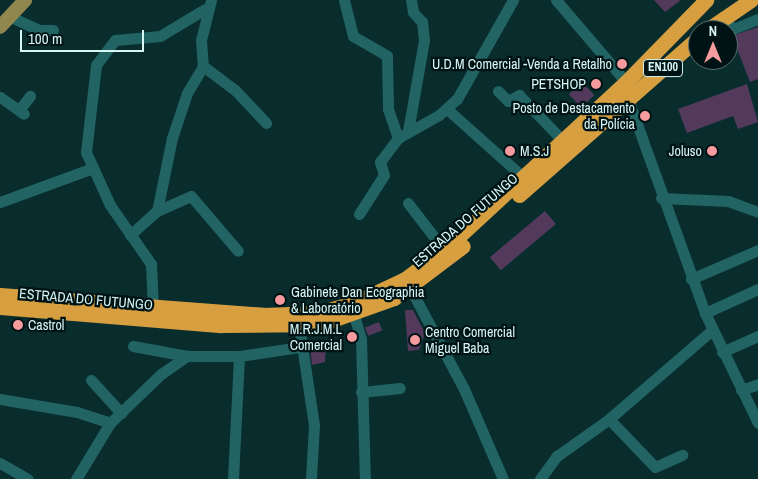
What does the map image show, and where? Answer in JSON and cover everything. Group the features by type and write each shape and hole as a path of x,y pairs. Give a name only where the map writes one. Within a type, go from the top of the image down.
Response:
{"highway":[{"name":"ESTRADA DO FUTUNGO","path":"0,295 263,316 318,313 380,292 444,250 626,82 706,0"},
{"path":"719,20 751,0"},
{"name":"ESTRADA DO FUTUNGO","path":"0,307 168,322 299,326 354,315 410,288 688,47"}],"main road":[{"path":"0,27 25,0"}],"street":[{"path":"344,0 353,36 387,56 388,109 398,138"},
{"path":"408,131 424,40 422,22 413,12 411,0"},
{"path":"359,214 385,173 380,162 398,138 447,109 482,59 495,26 513,0"},
{"path":"557,1 626,82"},
{"path":"157,210 172,138 187,93 203,66 200,48 208,4"},
{"path":"153,308 151,264 130,235 90,169 87,124 96,65 103,52 122,37 160,36 208,4"},
{"path":"11,17 39,30 53,30"},
{"path":"722,17 733,29 758,19"},
{"path":"203,66 236,91 266,124"},
{"path":"498,91 508,101 519,95 562,140"},
{"path":"0,97 22,112 30,96"},
{"path":"628,99 661,198 704,313 758,423"},
{"path":"447,109 522,178"},
{"path":"0,202 90,169"},
{"path":"130,235 157,210 191,196 238,251"},
{"path":"661,198 728,201 758,212"},
{"path":"408,203 444,250"},
{"path":"691,279 758,250"},
{"path":"410,288 464,389 503,479"},
{"path":"704,313 758,289"},
{"path":"354,315 361,339 360,392 365,479"},
{"path":"299,326 314,425 310,479"},
{"path":"540,479 557,456 609,419 712,330"},
{"path":"722,352 758,336"},
{"path":"133,346 187,356 238,356 301,347"},
{"path":"76,479 110,423 160,374 187,356"},
{"path":"233,479 238,356"},
{"path":"91,380 121,413"},
{"path":"741,390 758,384"},
{"path":"360,392 400,388"},
{"path":"0,399 77,412 110,423"},
{"path":"609,419 655,467 682,455"},
{"path":"0,463 28,479"}],"building":[{"path":"654,0 681,0 665,12"},
{"path":"758,27 758,79 750,82 738,51 738,34"},
{"path":"582,82 594,95 581,107 569,94"},
{"path":"747,84 758,122 738,129 733,116 687,133 678,109"},
{"path":"545,211 556,224 501,270 490,257"},
{"name":"Centro Comercial Miguel Baba","path":"405,310 413,310 425,333 419,350 408,351"},
{"path":"379,322 382,330 368,336 365,327"},
{"path":"326,343 325,362 312,365 310,346"}],"place":[{"name":"U.D.M Comercial -Venda a Retalho","path":"622,64"},
{"name":"PETSHOP","path":"596,84"},
{"name":"Posto de Destacamento da Polícia","path":"645,116"},
{"name":"M.S.J","path":"510,151"},
{"name":"Joluso","path":"712,151"},
{"name":"Gabinete Dan Ecographia & Laboratório","path":"280,300"},
{"name":"Castrol","path":"18,325"},
{"name":"M.R.J.M.L Comercial","path":"352,337"},
{"name":"Centro Comercial Miguel Baba","path":"415,340"}]}
